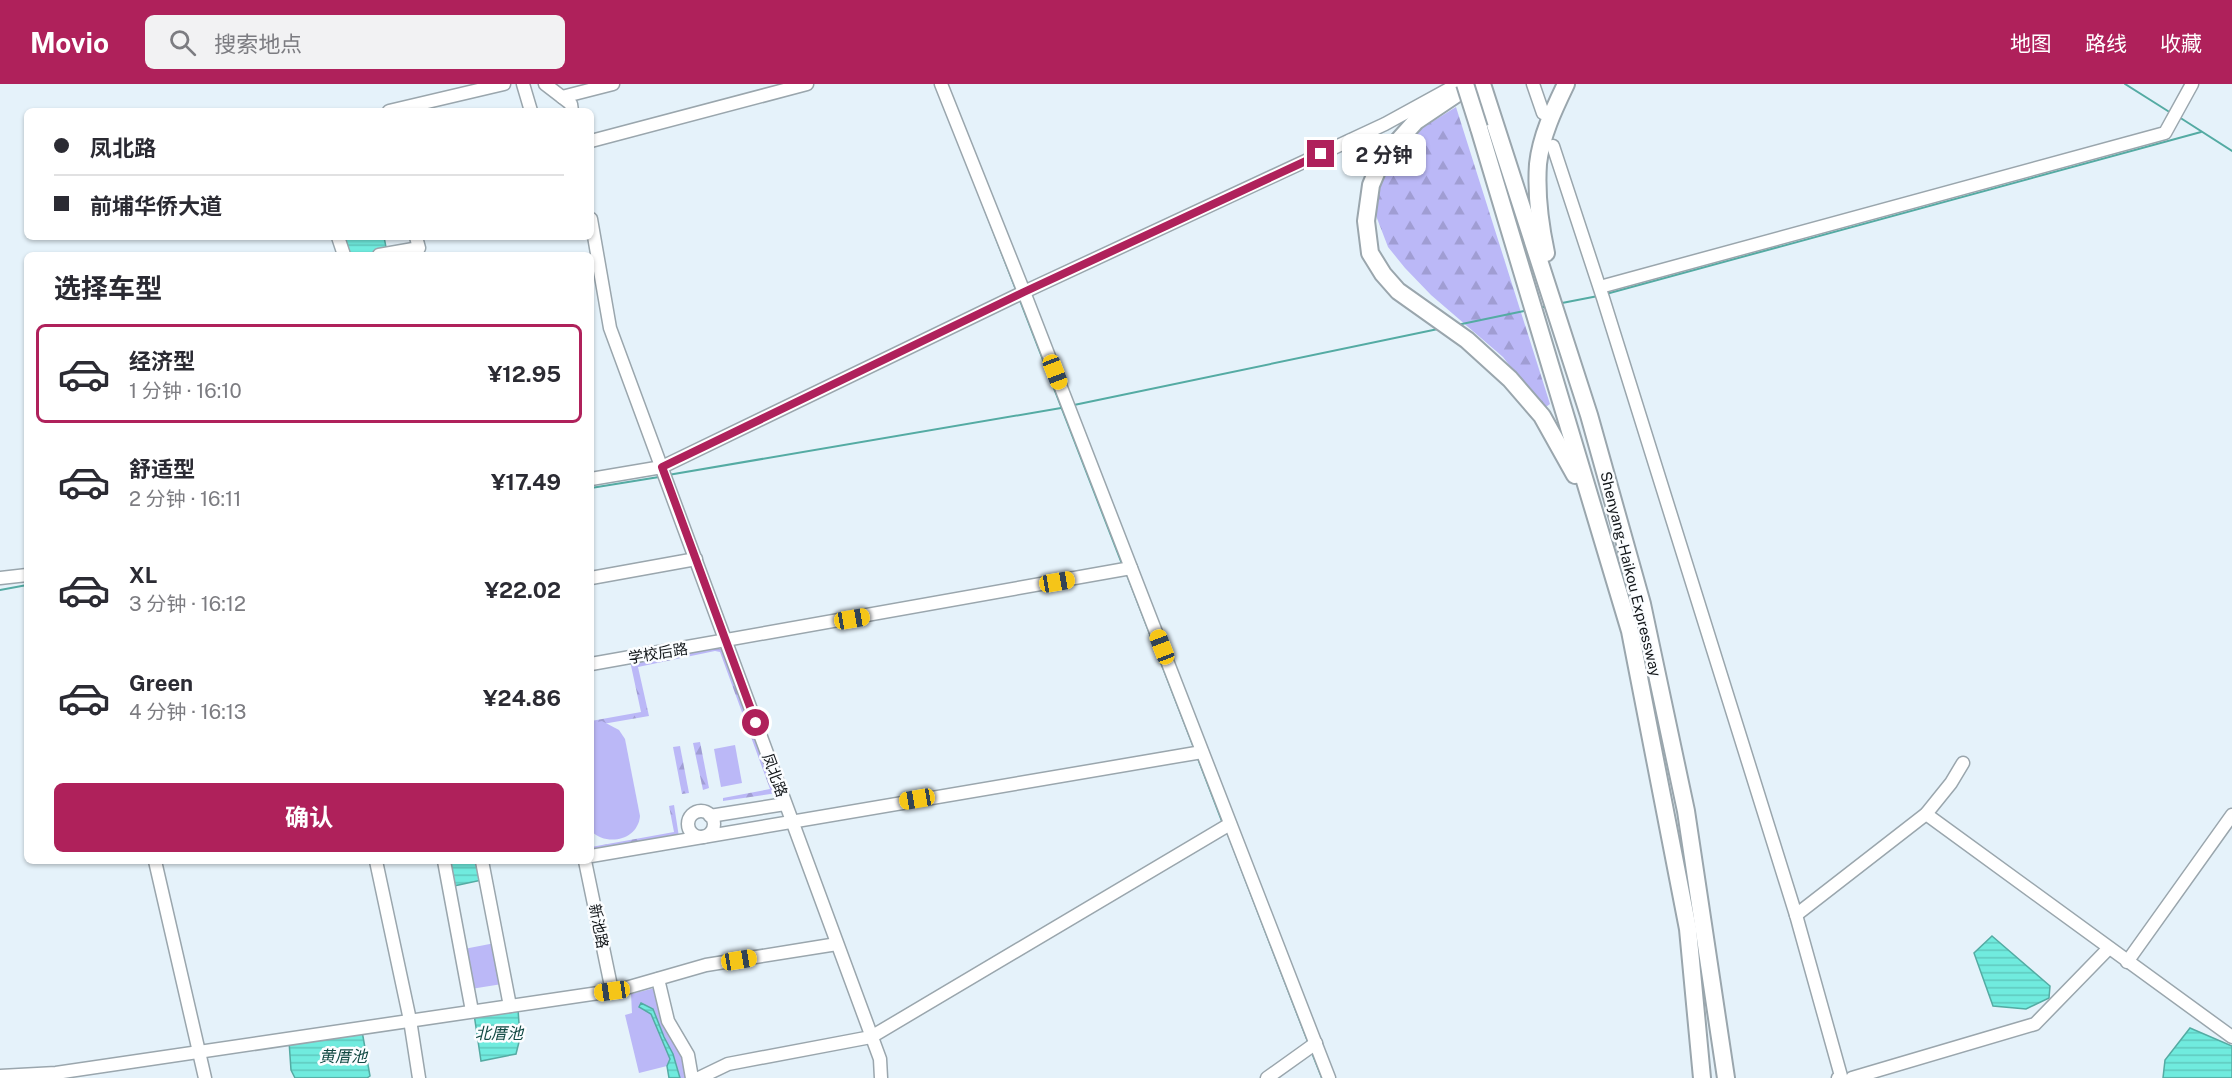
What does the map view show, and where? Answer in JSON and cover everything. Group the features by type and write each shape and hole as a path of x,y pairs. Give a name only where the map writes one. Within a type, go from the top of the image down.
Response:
{"highway":[{"name":"Shenyang-Haikou Expressway","path":"1465,84 1486,126 1570,356 1642,604 1686,811 1726,1078"},
{"path":"1471,84 1416,121 1382,159 1371,185 1366,221 1370,253 1383,274 1398,291 1467,340 1510,379 1542,416 1565,454 1596,517"},
{"name":"Shenyang-Haikou Expressway","path":"1482,84 1486,126 1630,631 1688,929 1702,1078"},
{"path":"1566,84 1552,114 1538,163 1540,226 1570,356"}],"street":[{"path":"401,108 504,84"},
{"path":"523,84 530,108"},
{"path":"545,84 571,104 572,108"},
{"path":"562,97 613,84"},
{"path":"594,140 769,89 807,84"},
{"path":"941,84 1020,294 1312,1046 1329,1078"},
{"path":"594,479 664,473 1020,294 1385,124 1458,84"},
{"path":"1533,84 1543,113"},
{"path":"1602,292 2165,133 2192,84"},
{"path":"1553,146 1602,292 1796,915 1843,1077 2036,1024 2109,948"},
{"name":"凤北路","path":"594,236 610,328 880,1059 882,1078"},
{"path":"396,252 419,248 417,240"},
{"path":"594,577 696,559"},
{"name":"学校后路","path":"594,663 1127,569"},
{"path":"0,578 24,575"},
{"path":"594,855 1198,752"},
{"path":"1796,915 1926,814 1963,764"},
{"path":"710,816 786,804"},
{"path":"697,812 705,812 713,821 713,829 704,837 692,833 689,821 697,812"},
{"path":"1926,814 2232,1037"},
{"path":"2127,962 2232,814"},
{"path":"699,1078 728,1064 871,1037 1227,826"},
{"path":"156,864 205,1078"},
{"path":"377,864 410,1020 419,1078"},
{"path":"445,864 472,1011"},
{"path":"483,864 510,1006"},
{"name":"新池路","path":"586,864 612,991"},
{"path":"0,1076 56,1073 612,991 706,965 837,944"},
{"path":"658,979 668,1021 688,1055 692,1078"},
{"path":"1267,1078 1312,1046"}],"green space":[{"path":"1456,107 1550,404 1543,409 1503,357 1431,295 1405,268 1388,247 1375,213 1375,189 1398,149 1422,128"},
{"path":"715,646 724,651 777,793 723,801 723,798 770,789 720,652 715,651 638,667 649,716 594,725 594,720 641,712 630,661"},
{"path":"602,721 619,730 625,739 640,816 634,831 628,836 613,840 594,833 594,722"},
{"path":"700,742 709,788 703,790 693,743"},
{"path":"735,745 742,783 721,787 714,749"},
{"path":"680,746 689,793 682,794 673,747"},
{"path":"674,805 679,837 594,851 594,846 674,832 669,806"},
{"path":"495,943 502,984 471,989 464,949"},
{"path":"655,988 690,1078 669,1078 667,1066 639,1073 625,1015 632,1013 631,994"}],"water":[{"path":"341,240 385,240 387,252 347,252"},
{"path":"445,864 479,864 482,880 449,887"},
{"path":"1992,936 2050,986 2049,998 2026,1009 1993,1006 1974,953"},
{"path":"641,1003 653,1009 673,1054 680,1078 669,1078 667,1066 670,1059 651,1014 639,1007"},
{"name":"北厝池","path":"518,1009 520,1038 516,1054 481,1061 474,1014"},
{"path":"2190,1028 2232,1046 2232,1078 2163,1078 2165,1060"},
{"name":"黄厝池","path":"362,1031 370,1076 367,1078 295,1078 291,1070 289,1041"}],"waterway":[{"path":"2125,84 2171,113"},
{"path":"2179,117 2232,151"},
{"path":"1606,294 2201,132"},
{"path":"981,200 1016,290"},
{"path":"1562,303 1598,296"},
{"path":"1019,298 1122,564"},
{"path":"1457,325 1524,311"},
{"path":"1074,405 1438,329"},
{"path":"668,475 1061,408"},
{"path":"594,488 659,477"},
{"path":"1127,575 1194,748"},
{"path":"0,590 24,586"},
{"path":"1197,756 1223,824"},
{"path":"1227,832 1308,1042"},
{"path":"1312,1053 1322,1078"}],"route":[{"path":"756,723 662,467 1024,292 1321,154"}]}
